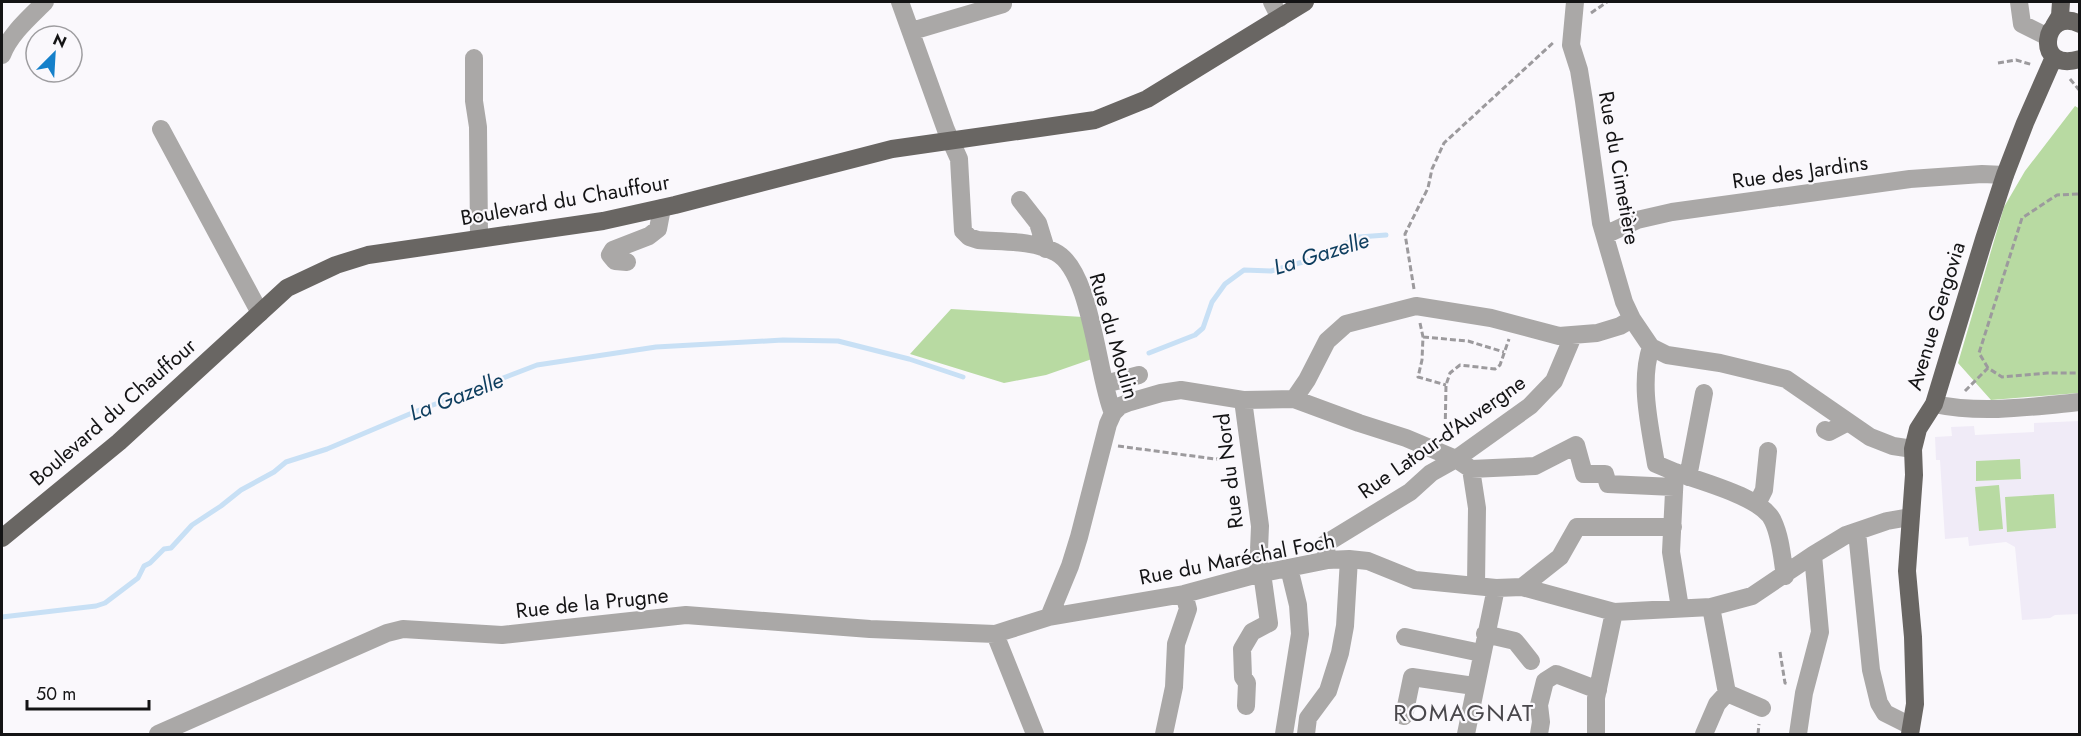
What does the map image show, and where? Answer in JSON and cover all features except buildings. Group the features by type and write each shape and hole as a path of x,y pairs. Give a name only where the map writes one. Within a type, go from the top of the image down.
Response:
{"main road":[{"name":"Boulevard du Chauffour","path":"2,538 119,442 287,288 336,265 368,255 479,237 603,221 892,149 1095,120 1147,99 1276,10 1305,2"},
{"path":"2061,2 2060,16 2051,32 2048,48 2054,57 2067,62 2079,59"},
{"path":"2051,32 2063,21 2077,23 2070,2"},
{"name":"Avenue Gergovia","path":"1910,730 1915,704 1913,637 1907,571 1914,475 1913,449 1918,429 1934,404 2007,170 2054,57"}],"street":[{"path":"2,55 5,45 45,2"},
{"path":"900,2 951,141"},
{"path":"912,31 1003,4 1002,2"},
{"name":"Rue du Cimetière","path":"1575,2 1571,45 1579,70 1601,223 1624,302 1632,319 1651,346"},
{"path":"2019,2 2022,24 2051,32"},
{"path":"474,58 474,101 478,127 479,237"},
{"path":"161,129 260,313"},
{"name":"Rue du Moulin","path":"951,141 959,159 963,231 969,237 978,240 1034,245 1055,252 1067,261 1084,298 1113,413 1102,444 1070,566 1049,617"},
{"name":"Rue des Jardins","path":"1605,235 1636,220 1672,212 1910,179 2007,170"},
{"path":"1020,200 1038,223 1046,249"},
{"path":"627,262 615,261 610,255 613,250 649,236 658,230 662,208"},
{"path":"1294,399 1307,380 1327,341 1346,324 1417,306 1491,318 1559,336 1596,333 1620,326 1632,319"},
{"name":"Rue Latour-d'Auvergne","path":"1328,560 1324,544 1410,492 1431,473 1457,461 1548,388 1554,381 1573,336"},
{"path":"1785,576 1780,543 1773,519 1755,502 1679,479 1656,464 1647,408 1647,360 1651,346 1667,355 1720,363 1786,379 1870,437 1893,446 1913,449"},
{"path":"1105,384 1139,375"},
{"path":"1113,413 1120,406 1130,402 1182,390 1243,400 1294,399 1406,438 1457,461 1535,466 1576,445 1584,474 1605,474 1608,484 1679,479"},
{"path":"1680,608 1671,552 1673,527 1679,479 1704,393"},
{"name":"Rue du Nord","path":"1243,400 1260,526 1260,573 1269,623 1252,632 1242,649 1243,677 1247,683 1246,706"},
{"path":"1934,404 1957,409 1987,410 2079,402"},
{"path":"1825,430 1829,432 1848,422"},
{"path":"1755,502 1764,490 1768,451"},
{"path":"1457,461 1477,508 1476,585"},
{"name":"Rue du Maréchal Foch","path":"1049,617 1184,594 1260,573 1328,560 1349,559 1368,561 1415,580 1496,588 1522,587 1614,612 1711,607 1752,596 1846,535 1887,521 1910,517"},
{"path":"1522,587 1560,557 1577,527 1673,527"},
{"path":"1857,532 1871,670 1879,703 1885,713 1910,730"},
{"path":"1798,735 1805,688 1820,632 1813,555"},
{"path":"1306,735 1308,718 1328,691 1340,653 1345,626 1349,559"},
{"path":"1284,735 1300,634 1298,605 1289,568"},
{"path":"1466,735 1474,686 1496,588"},
{"path":"1164,735 1174,687 1176,644 1188,609 1184,594"},
{"path":"1711,607 1727,693"},
{"path":"1596,735 1596,699 1614,612"},
{"name":"Rue de la Prugne","path":"158,735 387,633 403,629 502,635 686,615 870,629 995,634 1049,617"},
{"path":"995,634 1035,735"},
{"path":"1485,634 1515,641 1531,661"},
{"path":"1405,638 1481,652"},
{"path":"1539,735 1541,722 1539,705 1545,681 1556,674 1599,690"},
{"path":"1404,716 1412,677 1474,686"},
{"path":"1727,693 1762,708"},
{"path":"1704,735 1717,704 1727,693"}],"path":[{"path":"1446,385 1418,377 1422,360 1423,337 1405,234 1428,188 1432,170 1444,143 1549,46 1607,2"},
{"path":"2072,79 2079,91"},
{"path":"2079,194 2057,195 2022,218 1979,353 1988,368 2001,377 2079,373"},
{"path":"1457,461 1445,444 1446,385 1450,373 1461,365 1495,369 1500,365 1514,324"},
{"path":"1423,337 1468,341 1504,352"},
{"path":"1957,409 1960,396 1988,368"},
{"path":"1102,444 1215,459 1251,457"},
{"path":"1780,652 1785,683 1805,688"}],"shaded area":[{"path":"2079,421 2079,614 2022,620 2015,547 2006,542 1969,546 1968,537 1945,539 1940,460 1936,460 1935,437 1952,436 1951,427 1974,426 1975,435 2034,432 2034,423"}],"green space":[{"path":"2075,106 2080,109 2079,393 1991,400 1958,363 2004,207 2025,171"},
{"path":"951,309 1083,317 1092,359 1046,375 1004,383 910,354"},
{"path":"2020,459 2021,479 1976,481 1976,461"},
{"path":"1999,485 2003,529 1979,531 1975,487"},
{"path":"2054,494 2056,528 2007,532 2005,497"}],"waterway":[{"name":"La Gazelle","path":"1149,353 1195,335 1203,328 1212,302 1225,284 1244,270 1271,271 1310,260 1359,237 1386,235"},
{"name":"La Gazelle","path":"2,617 105,603 138,578 144,566 164,549 171,548 192,525 286,462 327,449 412,413 537,365 656,347 783,340 838,341 909,359 963,377"}],"district":[{"name":"ROMAGNAT","path":"1464,713"}]}
